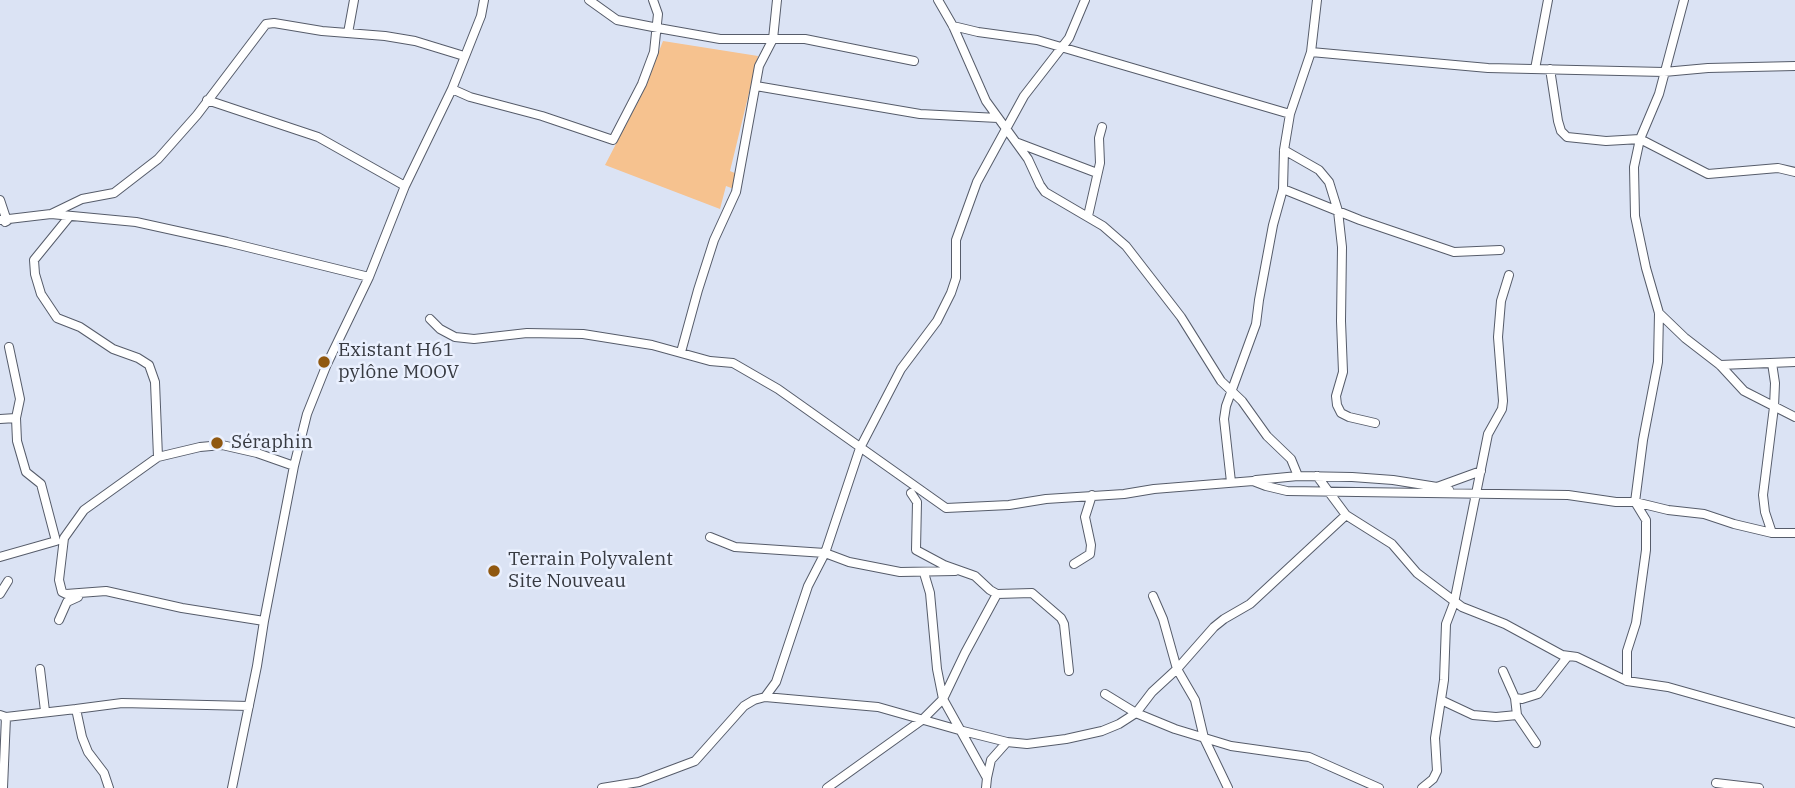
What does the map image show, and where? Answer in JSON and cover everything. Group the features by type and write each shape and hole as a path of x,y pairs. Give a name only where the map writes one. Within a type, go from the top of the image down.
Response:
{"street":[{"path":"348,33 354,0"},
{"path":"232,788 294,466 307,414 327,364 369,276 405,186 452,89 481,16 484,0"},
{"path":"589,0 617,20 658,28 720,39 805,39 914,61"},
{"path":"452,89 470,97 542,116 613,140 642,84 654,52 658,14 653,0"},
{"path":"681,352 714,240 736,192 759,66 773,39 777,0"},
{"path":"938,0 953,26 982,92 1016,142 1045,192 1088,216 1126,246 1181,317 1221,381 1242,401 1267,436 1294,464 1298,476"},
{"path":"765,697 776,682 808,586 825,553 860,448 901,369 937,321 951,293 956,278 956,240 977,182 1024,96 1076,25 1084,0"},
{"path":"1231,482 1224,419 1231,391 1256,324 1273,225 1283,189 1284,150 1290,114 1311,52 1317,0"},
{"path":"1535,69 1548,0"},
{"path":"1627,681 1627,652 1636,623 1646,550 1646,520 1634,502 1658,362 1659,313 1635,216 1634,167 1640,139 1659,94 1684,0"},
{"path":"0,200 2,222 51,214 68,205 105,196 122,187 169,149 266,24 397,38 464,57"},
{"path":"953,26 1037,40 1290,114"},
{"path":"1311,52 1455,66 1535,69 1664,72 1795,66"},
{"path":"1550,69 1558,121 1561,131 1567,137 1606,141 1640,139 1708,174 1778,168 1795,172"},
{"path":"756,86 919,114 998,118"},
{"path":"207,100 318,136 405,186"},
{"path":"1088,216 1100,157 1099,138 1102,127"},
{"path":"1016,142 1097,173"},
{"path":"1284,150 1319,170 1329,182 1338,211 1342,247 1343,372 1336,396 1337,405 1341,413 1375,423"},
{"path":"1283,189 1454,252 1500,250"},
{"path":"51,214 145,224 369,276"},
{"path":"69,217 34,260 41,294 57,318 80,327 113,349 149,365 155,382 158,457"},
{"path":"1423,788 1437,771 1435,738 1446,663 1444,637 1454,603 1488,434 1496,416 1502,410 1498,329 1501,302 1509,275"},
{"path":"1659,313 1685,338 1720,365 1744,391 1795,417"},
{"path":"430,319 454,337 474,339 527,333 583,334 652,345 733,363 778,389 946,508 1009,505 1046,499 1124,494 1298,476 1393,480 1437,486 1456,493"},
{"path":"9,347 20,399 16,418 17,441 25,468 41,484 60,539 59,580 62,592 68,599"},
{"path":"1720,365 1795,362"},
{"path":"1772,363 1774,407 1763,495 1772,533"},
{"path":"0,419 16,418"},
{"path":"0,557 60,539 84,510 158,457 222,445 257,453 294,466"},
{"path":"1437,486 1480,471"},
{"path":"1317,476 1346,515 1392,544 1417,573 1454,603 1627,681 1668,687 1795,723"},
{"path":"1254,481 1279,490 1548,493 1634,502 1668,510 1704,514 1772,533 1795,533"},
{"path":"911,493 917,502 916,550 975,576 997,594 1032,593 1061,618 1067,635 1069,671"},
{"path":"1074,564 1090,554 1091,545 1085,517 1092,495"},
{"path":"602,788 639,782 695,761 744,706 765,697 878,707 1007,742 1027,744 1066,739 1110,728 1136,713 1152,692 1177,669 1214,627 1250,604 1346,515"},
{"path":"710,537 735,547 825,553 849,562 882,569 924,573 961,571"},
{"path":"924,573 930,593 937,669 943,699 987,778"},
{"path":"0,594 8,581"},
{"path":"59,620 68,599 84,593 106,591 182,608 264,621"},
{"path":"827,788 922,720 943,699 997,594"},
{"path":"1153,596 1177,669 1195,700 1204,738 1228,788"},
{"path":"1515,698 1522,699 1538,694 1569,656"},
{"path":"40,669 46,711"},
{"path":"1503,671 1515,698 1517,715 1536,743"},
{"path":"1105,694 1155,722 1231,746 1309,757 1379,788"},
{"path":"1441,700 1474,715 1517,715"},
{"path":"3,788 3,716 122,703 249,706"},
{"path":"76,709 82,737 104,773 109,788"},
{"path":"986,788 992,760 1007,742"},
{"path":"1716,783 1759,788"}],"shaded area":[{"path":"663,41 758,56 730,171 737,174 734,189 726,186 720,209 605,165 642,94"}],"place":[{"name":"Existant H61 pylône MOOV","path":"324,362"},
{"name":"Séraphin","path":"217,443"},
{"name":"Terrain Polyvalent Site Nouveau","path":"494,571"}]}
